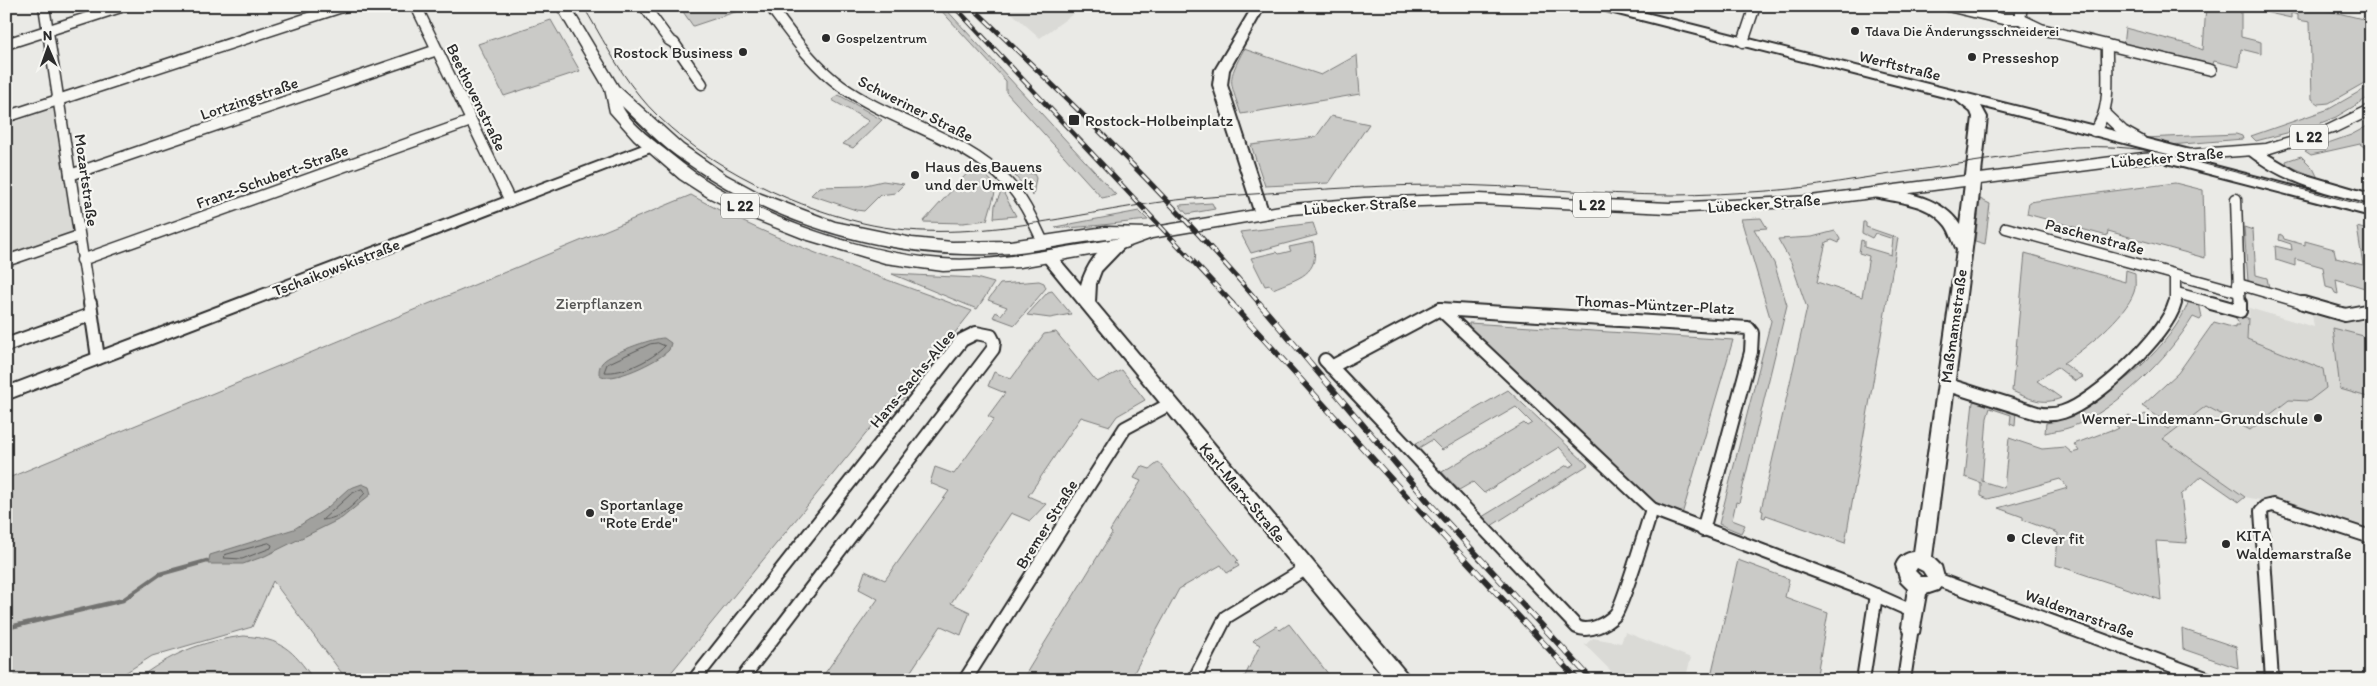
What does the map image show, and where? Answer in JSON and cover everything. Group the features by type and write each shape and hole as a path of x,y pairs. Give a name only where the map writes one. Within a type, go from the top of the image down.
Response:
{"main road":[{"name":"L 22","path":"563,6 612,89 666,140 714,174 756,196 804,216 877,239 910,245 957,249 1045,249"},
{"name":"L 22","path":"612,89 615,109 651,147 685,175 733,202 788,227 871,254 913,262 961,265 993,264 1045,249"},
{"name":"Lübecker Straße","path":"1045,249 1119,244 1150,233 1262,214 1364,203 1506,200 1619,207 1704,207 1775,204 1880,193 2152,157 2267,149 2313,136 2346,123 2371,109"},
{"name":"Tschaikowskistraße","path":"651,147 666,140"},
{"name":"Lübecker Straße","path":"1045,249 1116,230 1150,233"}],"street":[{"name":"Mozartstraße","path":"44,6 98,358"},
{"path":"6,44 124,6"},
{"path":"6,117 345,6"},
{"name":"Beethovenstraße","path":"416,6 510,201"},
{"path":"644,6 669,40 674,43 702,84"},
{"name":"Schweriner Straße","path":"770,6 809,55 840,85 894,115 958,146 989,165 1018,192 1030,211 1045,249"},
{"path":"1259,6 1222,70 1220,78 1222,93 1262,214"},
{"name":"Werftstraße","path":"1602,6 2190,155"},
{"path":"1744,42 1755,6"},
{"path":"1948,6 2003,20 2020,19 2041,29 2211,70"},
{"path":"2020,19 2022,6"},
{"path":"2094,131 2099,128 2105,114 2107,45"},
{"name":"Lortzingstraße","path":"70,175 437,50"},
{"name":"Maßmannstraße","path":"1927,582 1934,570 1922,561 1973,180 1979,117 1962,98"},
{"path":"2105,114 2115,125 2143,142"},
{"name":"Franz-Schubert-Straße","path":"82,260 471,120"},
{"name":"Tschaikowskistraße","path":"6,394 651,147"},
{"path":"2253,151 2274,167 2290,176 2371,199"},
{"path":"2152,157 2206,168 2371,211"},
{"path":"1880,193 1914,200 1937,209 1954,225 1964,250"},
{"path":"2177,293 2240,311 2236,198"},
{"name":"Paschenstraße","path":"2006,228 2176,275 2238,288 2345,315 2371,310"},
{"path":"6,261 79,236"},
{"path":"1087,303 1088,282 1093,268 1102,256 1119,244"},
{"path":"1045,249 1087,303"},
{"path":"1945,384 2042,414 2062,413 2114,378 2147,348 2164,326 2174,308 2177,293 2176,275"},
{"name":"Karl-Marx-Straße","path":"1087,303 1400,680"},
{"path":"1652,509 1616,614 1594,628 1583,630 1577,627 1524,574 1328,363 1440,308 1652,509 1876,595 1913,620"},
{"name":"Thomas-Müntzer-Platz","path":"1440,308 1748,328 1752,333 1751,352 1703,530"},
{"path":"6,345 90,315"},
{"name":"Hans-Sachs-Allee","path":"694,680 962,340 978,332 991,336 994,342 992,350 741,680"},
{"name":"Bremer Straße","path":"965,680 1125,428 1170,404"},
{"path":"2272,680 2261,512 2265,507 2273,505 2371,537"},
{"path":"1194,680 1226,617 1307,568"},
{"path":"1904,680 1913,620 1927,582"},
{"name":"Waldemarstraße","path":"1927,582 2211,680"},
{"path":"1863,680 1876,595"}],"shaded area":[{"path":"1004,6 1084,6 1040,38"},
{"path":"60,106 79,236 6,261 6,125"},
{"name":"Werner-Lindemann-Grundschule","path":"2249,308 2314,327 2311,308 2371,324 2371,533 2275,503 2245,497 2163,439 2206,406 2250,430 2289,400 2309,401 2323,369 2247,339"},
{"path":"1625,632 1691,658 1685,680 1620,680 1585,645 1593,638 1621,643"}],"green space":[{"path":"679,6 753,6 693,26"},
{"path":"937,6 943,6 1116,195 1102,198 1006,92 1006,81"},
{"path":"2206,6 2241,6 2241,37 2261,42 2261,54 2241,49 2239,67 2214,61 2212,67 2123,46 2125,28 2191,45 2203,50"},
{"path":"2260,6 2309,6 2371,21 2371,79 2329,103 2319,104 2312,99 2310,22 2298,20 2298,15 2291,13 2291,18 2260,11"},
{"path":"551,20 580,71 504,96 478,44"},
{"path":"1244,49 1321,75 1357,55 1360,94 1241,114 1232,86 1232,75"},
{"path":"2371,85 2371,96 2336,117 2313,126 2256,141 2251,136 2329,109"},
{"path":"839,95 882,120 853,148 843,144 869,121 832,100"},
{"path":"1331,116 1369,124 1329,183 1265,186 1251,145 1316,137"},
{"path":"2371,124 2371,152 2360,144 2311,155 2305,151 2351,135"},
{"path":"2236,134 2242,136 2243,139 2170,145 2144,138"},
{"path":"2301,156 2313,168 2318,178 2287,165 2286,161"},
{"path":"971,169 985,175 997,186 987,220 963,223 923,222"},
{"path":"1025,172 1034,174 1036,178 1033,196 1015,176"},
{"path":"883,181 904,184 895,193 880,195 864,211 811,195 819,187 861,186"},
{"path":"2175,183 2203,190 2205,258 2108,231 2107,236 2027,214 2029,202"},
{"path":"1001,192 1003,192 1016,216 994,218 995,205"},
{"name":"Zierpflanzen","path":"691,195 725,213 794,244 972,311 902,400 896,397 665,680 347,680 273,581 252,627 152,656 114,680 6,680 6,479"},
{"path":"1980,199 1990,204 1985,244 1975,241"},
{"path":"1212,203 1215,209 1187,214 1179,205"},
{"path":"1139,211 1148,220 1083,227 1055,227"},
{"path":"1761,218 1767,228 1754,229 1774,263 1787,305 1739,503 1736,502 1732,520 1745,525 1741,533 1719,524 1771,321 1741,219"},
{"path":"1863,222 1866,222 1866,227 1898,238 1845,543 1766,515 1765,518 1762,517 1763,511 1761,510 1807,308 1791,262 1778,239 1812,237 1835,231 1840,239 1839,243 1832,240 1826,242 1817,282 1862,297 1869,256 1859,253 1861,240 1864,241 1864,247 1891,255 1893,239 1875,233 1872,238 1862,233"},
{"path":"1313,223 1317,235 1251,253 1240,232"},
{"path":"2244,227 2253,230 2256,275 2267,278 2269,288 2248,281"},
{"path":"2357,227 2371,231 2371,290 2336,279 2338,294 2333,289 2326,287 2323,267 2295,259 2295,266 2276,260 2275,246 2292,250 2291,244 2279,240 2280,234 2284,239 2305,245 2305,241 2334,249 2336,258 2363,265"},
{"path":"1313,242 1314,262 1305,274 1273,289 1270,285 1265,286 1251,258 1291,251 1289,247"},
{"path":"2025,253 2125,282 2126,270 2135,273 2134,292 2130,301 2114,322 2082,350 2063,363 2083,377 2075,381 2057,367 2037,381 2061,398 2054,400 2036,400 2012,391"},
{"path":"892,274 976,278 994,283 977,309"},
{"path":"1039,281 1044,283 1046,288 1015,325 993,317 996,312 1001,315 1007,307 988,300 1000,284"},
{"path":"1052,291 1071,314 1050,318 1027,315 1048,292"},
{"path":"2189,301 2199,303 2202,317 2200,320 2193,317 2170,349 2140,381 2123,396 2088,419 2068,428 2045,433 2046,423 2083,408 2124,380 2144,363 2170,334 2181,318"},
{"path":"2235,316 2248,318 2247,339 2323,369 2326,388 2309,401 2289,400 2250,430 2206,406 2163,439 2245,497 2239,502 2202,476 2181,495 2187,543 2156,541 2161,600 2056,565 2058,533 1998,508 2068,488 2060,479 1988,499 1981,496 1981,483 1965,477 1973,402 1980,400 2016,410 2015,426 2010,424 2011,415 1990,408 1987,418 1982,481 2004,488 2009,438 2042,449 2065,447 2072,453 2079,451 2074,444 2119,428 2115,425 2129,415 2136,420 2145,414 2168,429 2172,426 2142,406 2178,373 2214,322 2235,328 2235,325 2239,325"},
{"path":"1469,323 1733,340 1681,518 1659,510 1470,334"},
{"path":"2333,328 2371,338 2371,398 2340,389"},
{"path":"1056,332 1097,382 1122,370 1145,400 1117,416 1110,426 1081,417 1028,496 1046,504 1030,521 1011,513 951,603 970,612 961,635 941,626 905,680 820,680 878,599 859,589 865,571 885,580 949,491 930,483 935,467 954,474 994,419 988,416 1005,393 988,386 994,372 1011,379 1044,334"},
{"path":"1508,390 1588,465 1491,526 1482,517 1567,465 1570,467 1575,464 1559,447 1484,493 1473,482 1459,490 1442,472 1524,423 1527,426 1532,423 1516,407 1442,450 1432,440 1417,449 1413,445"},
{"path":"1159,462 1238,560 1236,562 1239,566 1227,573 1221,565 1179,589 1130,680 1022,680 1112,533 1110,531 1141,481 1134,478 1141,466 1150,469"},
{"path":"1738,560 1789,579 1785,597 1828,613 1816,680 1710,680"},
{"path":"1289,624 1333,680 1243,680 1260,645 1253,641 1276,626 1280,630"},
{"path":"2182,629 2236,647 2238,668 2183,649"},
{"path":"244,636 268,640 285,648 299,660 314,680 136,680 161,663 187,650 213,641"}],"water":[{"path":"664,338 671,343 669,350 656,360 613,377 605,377 599,374 602,363 613,355 641,344"},
{"path":"362,484 369,487 371,494 342,518 265,556 243,564 208,564 210,555 294,529 327,508 348,489"}],"waterway":[{"path":"6,628 123,600 160,574 207,561"}],"tram line":[{"path":"583,6 616,62 638,94 659,117 711,158 771,191 802,204 863,223 906,230 950,231 993,228 1036,223 1167,201 1383,186 1470,185 1672,195 1767,191 1806,187 2075,147 2129,148 2162,153 2371,207"}],"railway":[{"path":"954,6 1233,304"},
{"path":"971,6 1156,189 1260,304"},
{"path":"1231,303 1421,512 1578,680"},
{"path":"1259,303 1432,506 1592,680"}],"place":[{"name":"Tdava Die Änderungsschneiderei","path":"1855,31"},
{"name":"Gospelzentrum","path":"826,38"},
{"name":"Rostock Business","path":"743,52"},
{"name":"Presseshop","path":"1972,57"},
{"name":"Rostock-Holbeinplatz","path":"1074,120"},
{"name":"Haus des Bauens und der Umwelt","path":"915,175"},
{"name":"Werner-Lindemann-Grundschule","path":"2318,418"},
{"name":"Sportanlage \"Rote Erde\"","path":"590,513"},
{"name":"Clever fit","path":"2011,538"},
{"name":"KITA Waldemarstraße","path":"2226,544"}]}
